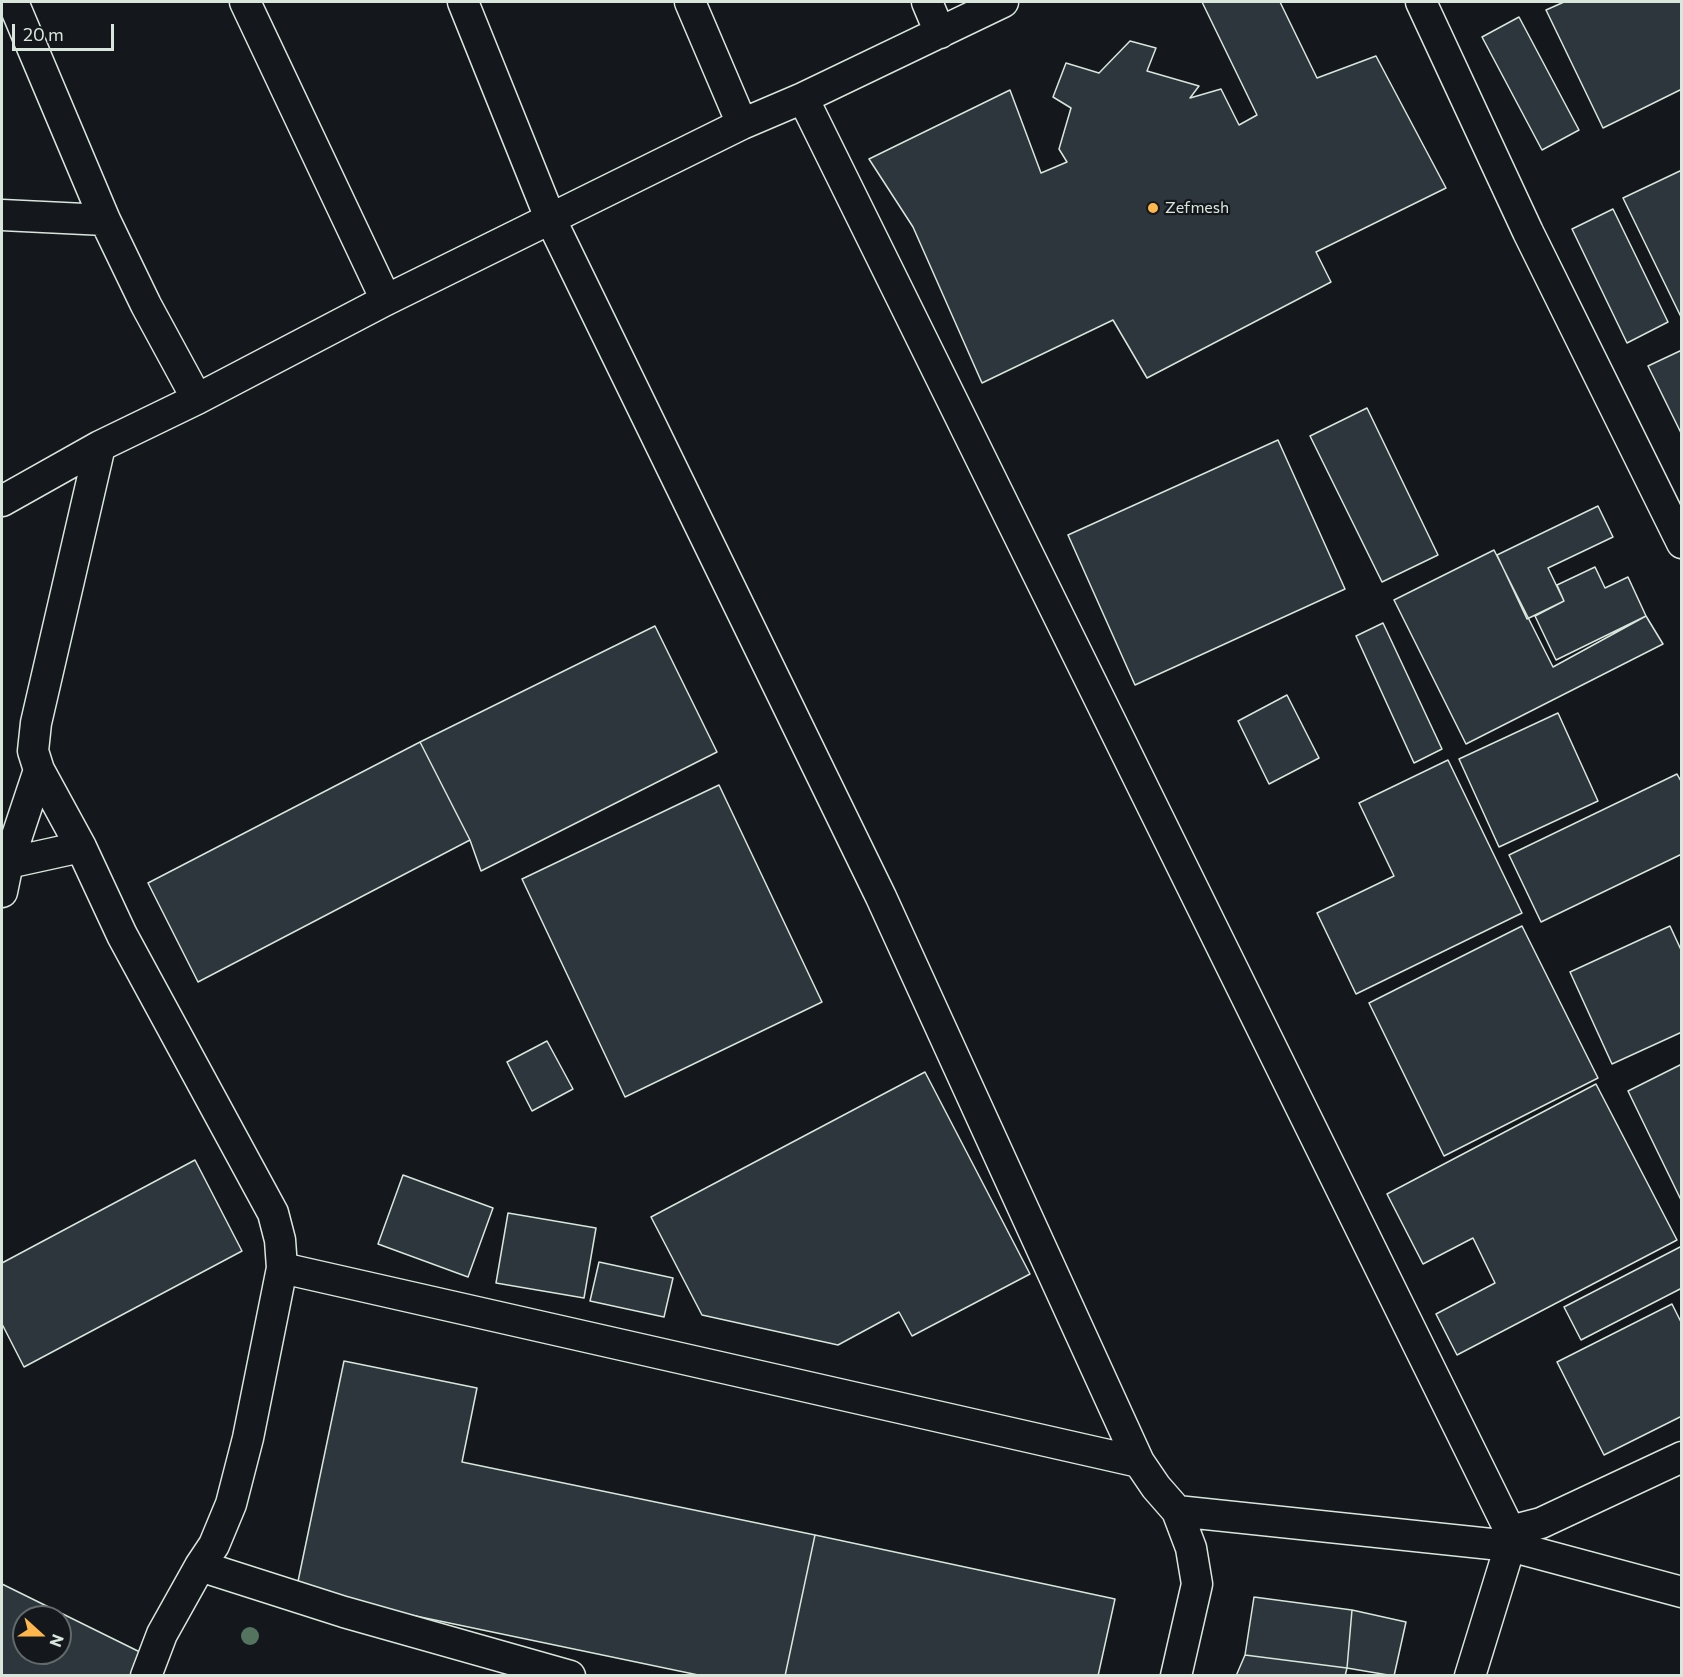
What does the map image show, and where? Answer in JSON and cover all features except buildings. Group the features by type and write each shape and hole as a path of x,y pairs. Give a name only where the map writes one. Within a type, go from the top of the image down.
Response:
{"street":[{"path":"13,2 105,220 146,305 197,399"},
{"path":"245,2 386,300"},
{"path":"463,2 550,218 881,897 1139,1462 1156,1487 1177,1511 1191,1548 1197,1584 1176,1676"},
{"path":"690,2 742,124"},
{"path":"927,2 940,33"},
{"path":"2,501 100,446 197,399 386,300 550,218 742,124 803,98 1003,2"},
{"path":"1421,2 1528,232 1682,543"},
{"path":"803,98 1510,1538 1470,1676"},
{"path":"2,215 105,220"},
{"path":"100,446 36,723 33,751 39,770 81,847 122,935 273,1213 280,1240 282,1268 248,1438 231,1504 214,1545 162,1634 146,1676"},
{"path":"2,892 39,770"},
{"path":"9,863 81,847"},
{"path":"282,1268 1139,1462"},
{"path":"1510,1538 1682,1457"},
{"path":"1177,1511 1510,1538 1682,1592"},
{"path":"200,1566 344,1612 570,1676"}],"place":[{"name":"Zefmesh","path":"1153,208"}]}
